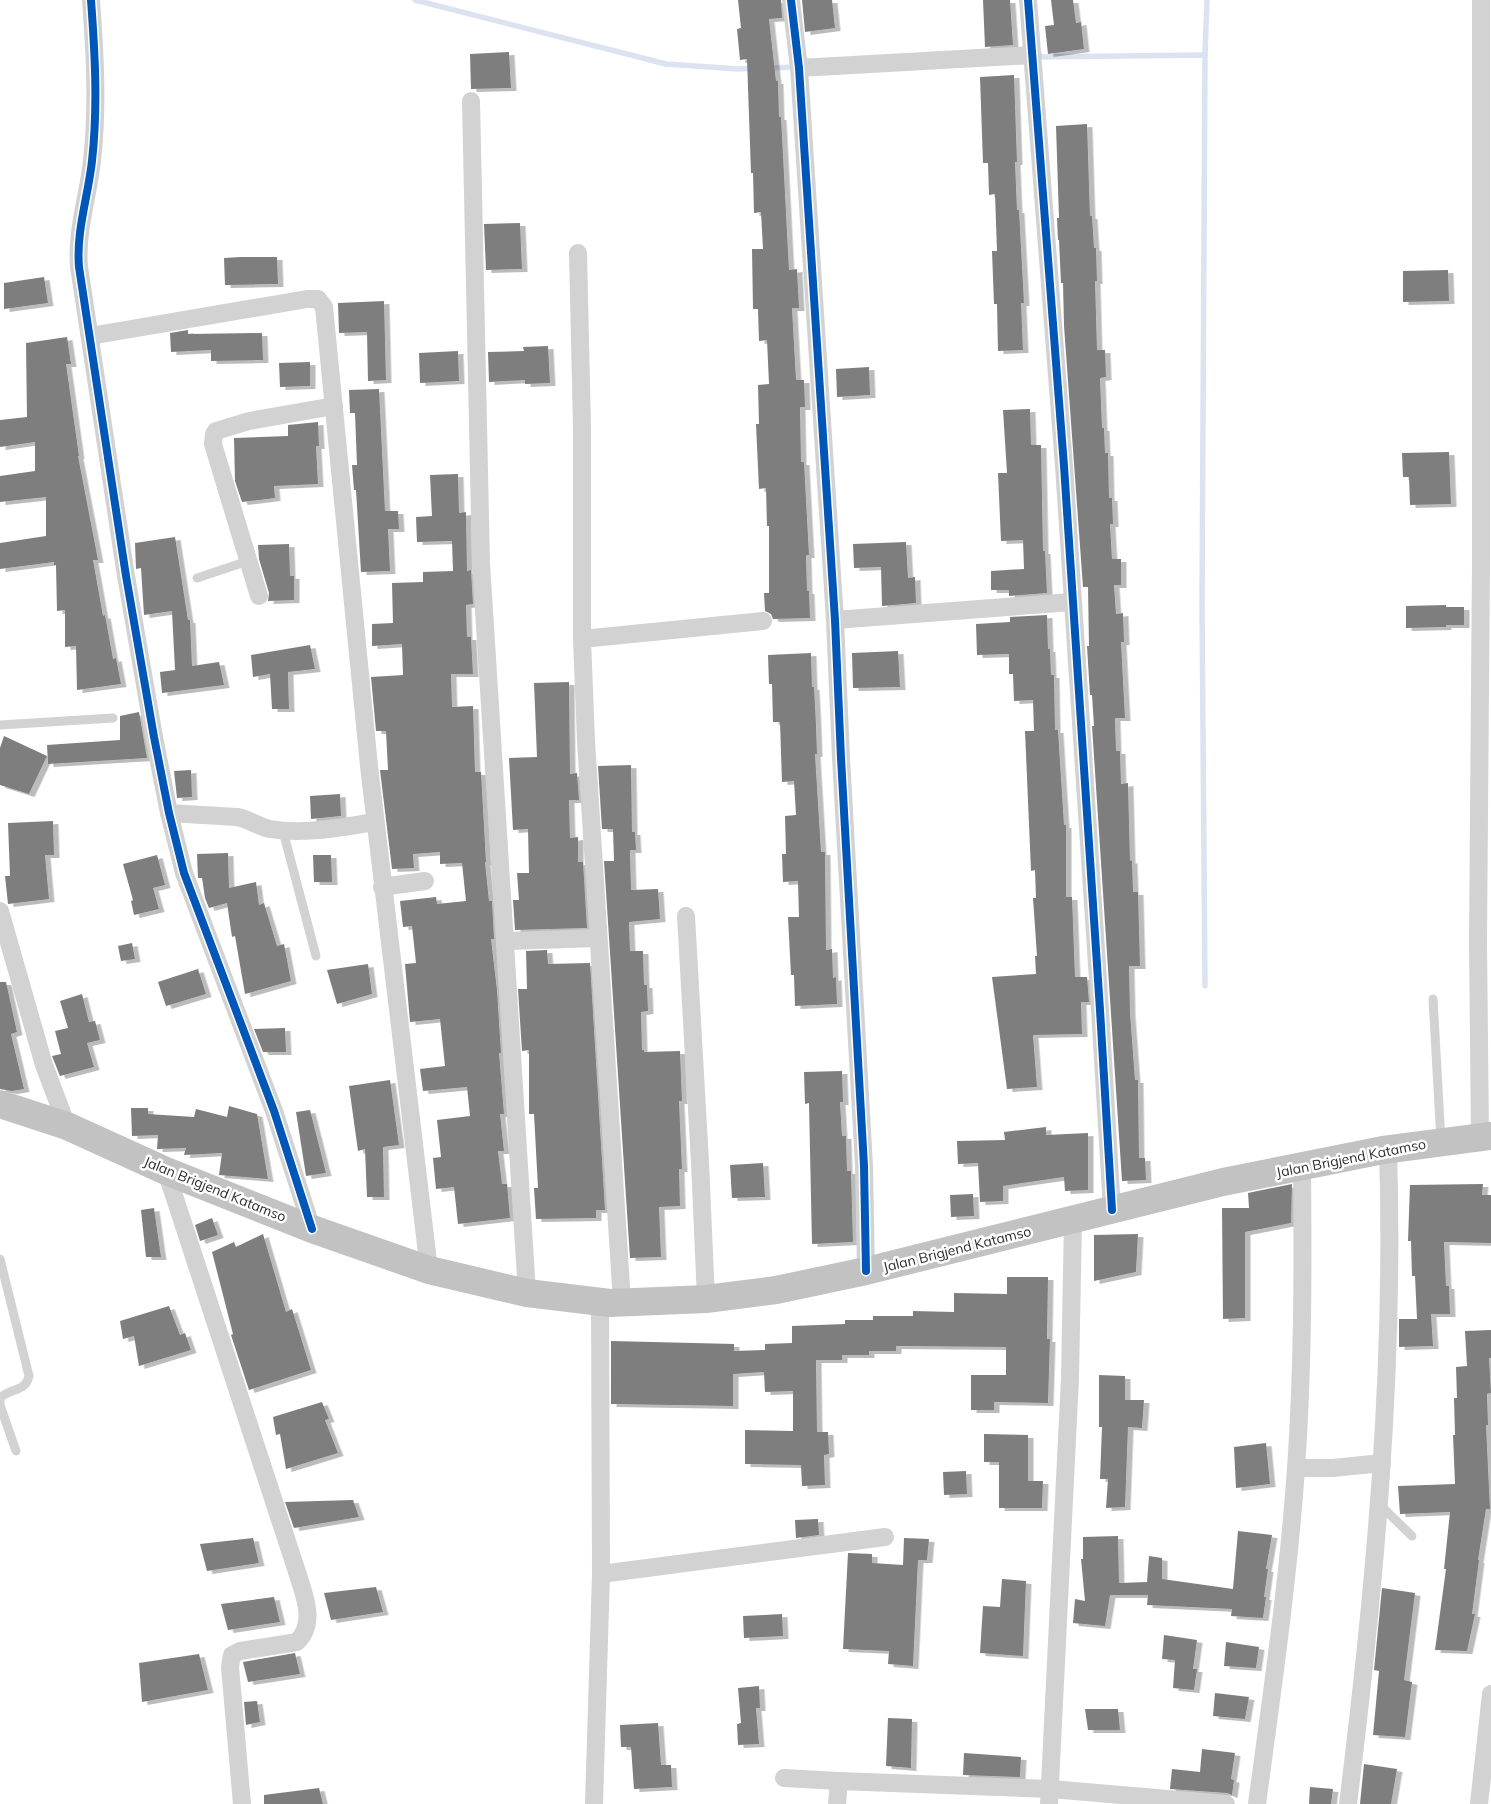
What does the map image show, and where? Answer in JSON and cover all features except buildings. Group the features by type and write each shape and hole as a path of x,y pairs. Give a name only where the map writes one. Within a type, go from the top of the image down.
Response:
{"highway":[{"name":"Jalan Brigjend Katamso","path":"0,1104 67,1126 166,1171 312,1229 429,1270 527,1293 611,1302 706,1299 776,1290 866,1271 1222,1182 1388,1149 1486,1136"}],"street":[{"path":"91,0 96,77 95,130 92,163 79,227 78,257 126,576 154,738 169,813 184,873 274,1111 312,1229"},
{"path":"791,0 799,68 835,620 864,1166 866,1271"},
{"path":"1028,0 1062,436 1112,1210"},
{"path":"1481,0 1481,570 1486,1136"},
{"path":"799,68 1033,55"},
{"path":"471,101 481,563 527,1293"},
{"path":"578,253 582,428 582,639 598,938 611,1302 594,1804"},
{"path":"90,336 314,298 321,302 324,307 382,887 429,1270"},
{"path":"259,596 213,444 214,434 216,431 248,421 334,406"},
{"path":"835,620 1072,602"},
{"path":"582,639 764,622"},
{"path":"169,813 237,817 247,819 268,829 283,831 324,829 375,822"},
{"path":"382,887 425,881"},
{"path":"0,911 44,1065 67,1126"},
{"path":"686,916 700,1152 706,1299"},
{"path":"505,941 598,938"},
{"path":"1348,1804 1365,1663 1382,1463 1389,1310 1390,1204 1388,1149"},
{"path":"1257,1804 1280,1636 1296,1468 1303,1300 1302,1166"},
{"path":"166,1171 299,1578 308,1614 304,1633 297,1642 232,1655 230,1667 242,1804"},
{"path":"1050,1797 1070,1378 1073,1220"},
{"path":"1296,1468 1333,1468 1382,1463"},
{"path":"601,1574 885,1537"},
{"path":"1479,1804 1488,1756 1491,1694"},
{"path":"784,1778 1050,1797 1226,1804"},
{"path":"837,1804 839,1781"}],"lane":[{"path":"197,578 248,561"},
{"path":"0,725 113,718"},
{"path":"283,831 316,956"},
{"path":"1433,999 1441,1142"},
{"path":"0,1259 29,1376 28,1382 23,1388 5,1394 0,1398 0,1406 16,1451"},
{"path":"1378,1503 1412,1536"}],"waterway":[{"path":"415,0 666,64 738,69 755,68"},
{"path":"1205,55 1207,0"},
{"path":"1034,57 1205,55 1202,605 1205,986"},
{"path":"769,68 797,67"}],"cycle path":[{"path":"91,0 95,60 95,121 92,161 79,240 79,267 126,576 154,737 169,813 184,873 274,1111 312,1229"},
{"path":"791,0 799,68 835,620 864,1166 866,1271"},
{"path":"1028,0 1064,466 1112,1210"}]}
